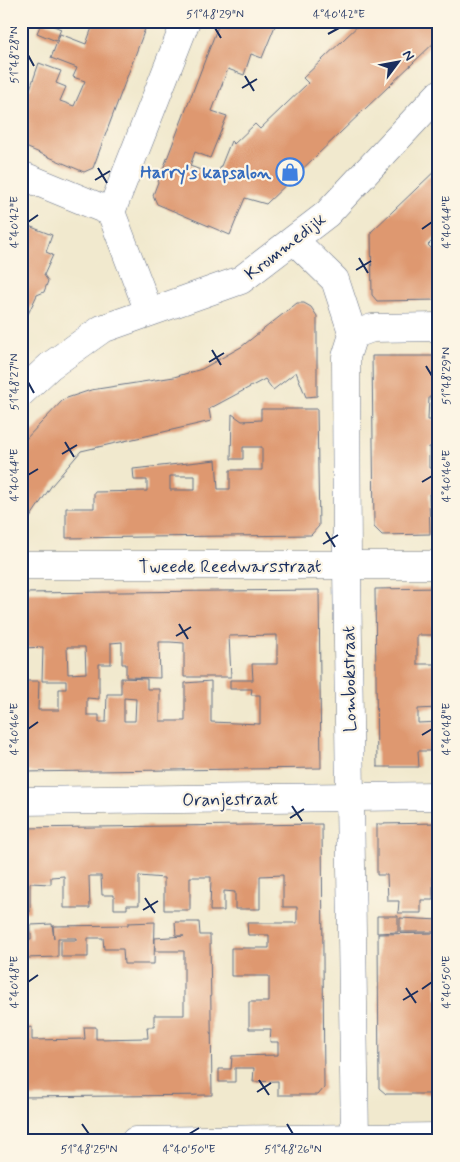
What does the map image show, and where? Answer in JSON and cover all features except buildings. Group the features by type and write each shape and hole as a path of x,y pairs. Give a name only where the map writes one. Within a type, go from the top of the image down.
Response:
{"street":[{"path":"149,312 111,212 186,21"},
{"name":"Krommedijk","path":"21,393 50,366 102,329 241,280 295,241 327,214 439,94"},
{"path":"21,175 111,212"},
{"path":"295,241 335,280 353,335 372,328 439,327"},
{"name":"Lombokstraat","path":"353,335 346,357 355,1139"},
{"name":"Tweede Reedwarsstraat","path":"21,565 439,565"},
{"name":"Oranjestraat","path":"21,800 439,796"},
{"path":"135,1141 439,1137"}],"place":[{"name":"Harry's kapsalon","path":"290,172"}]}
